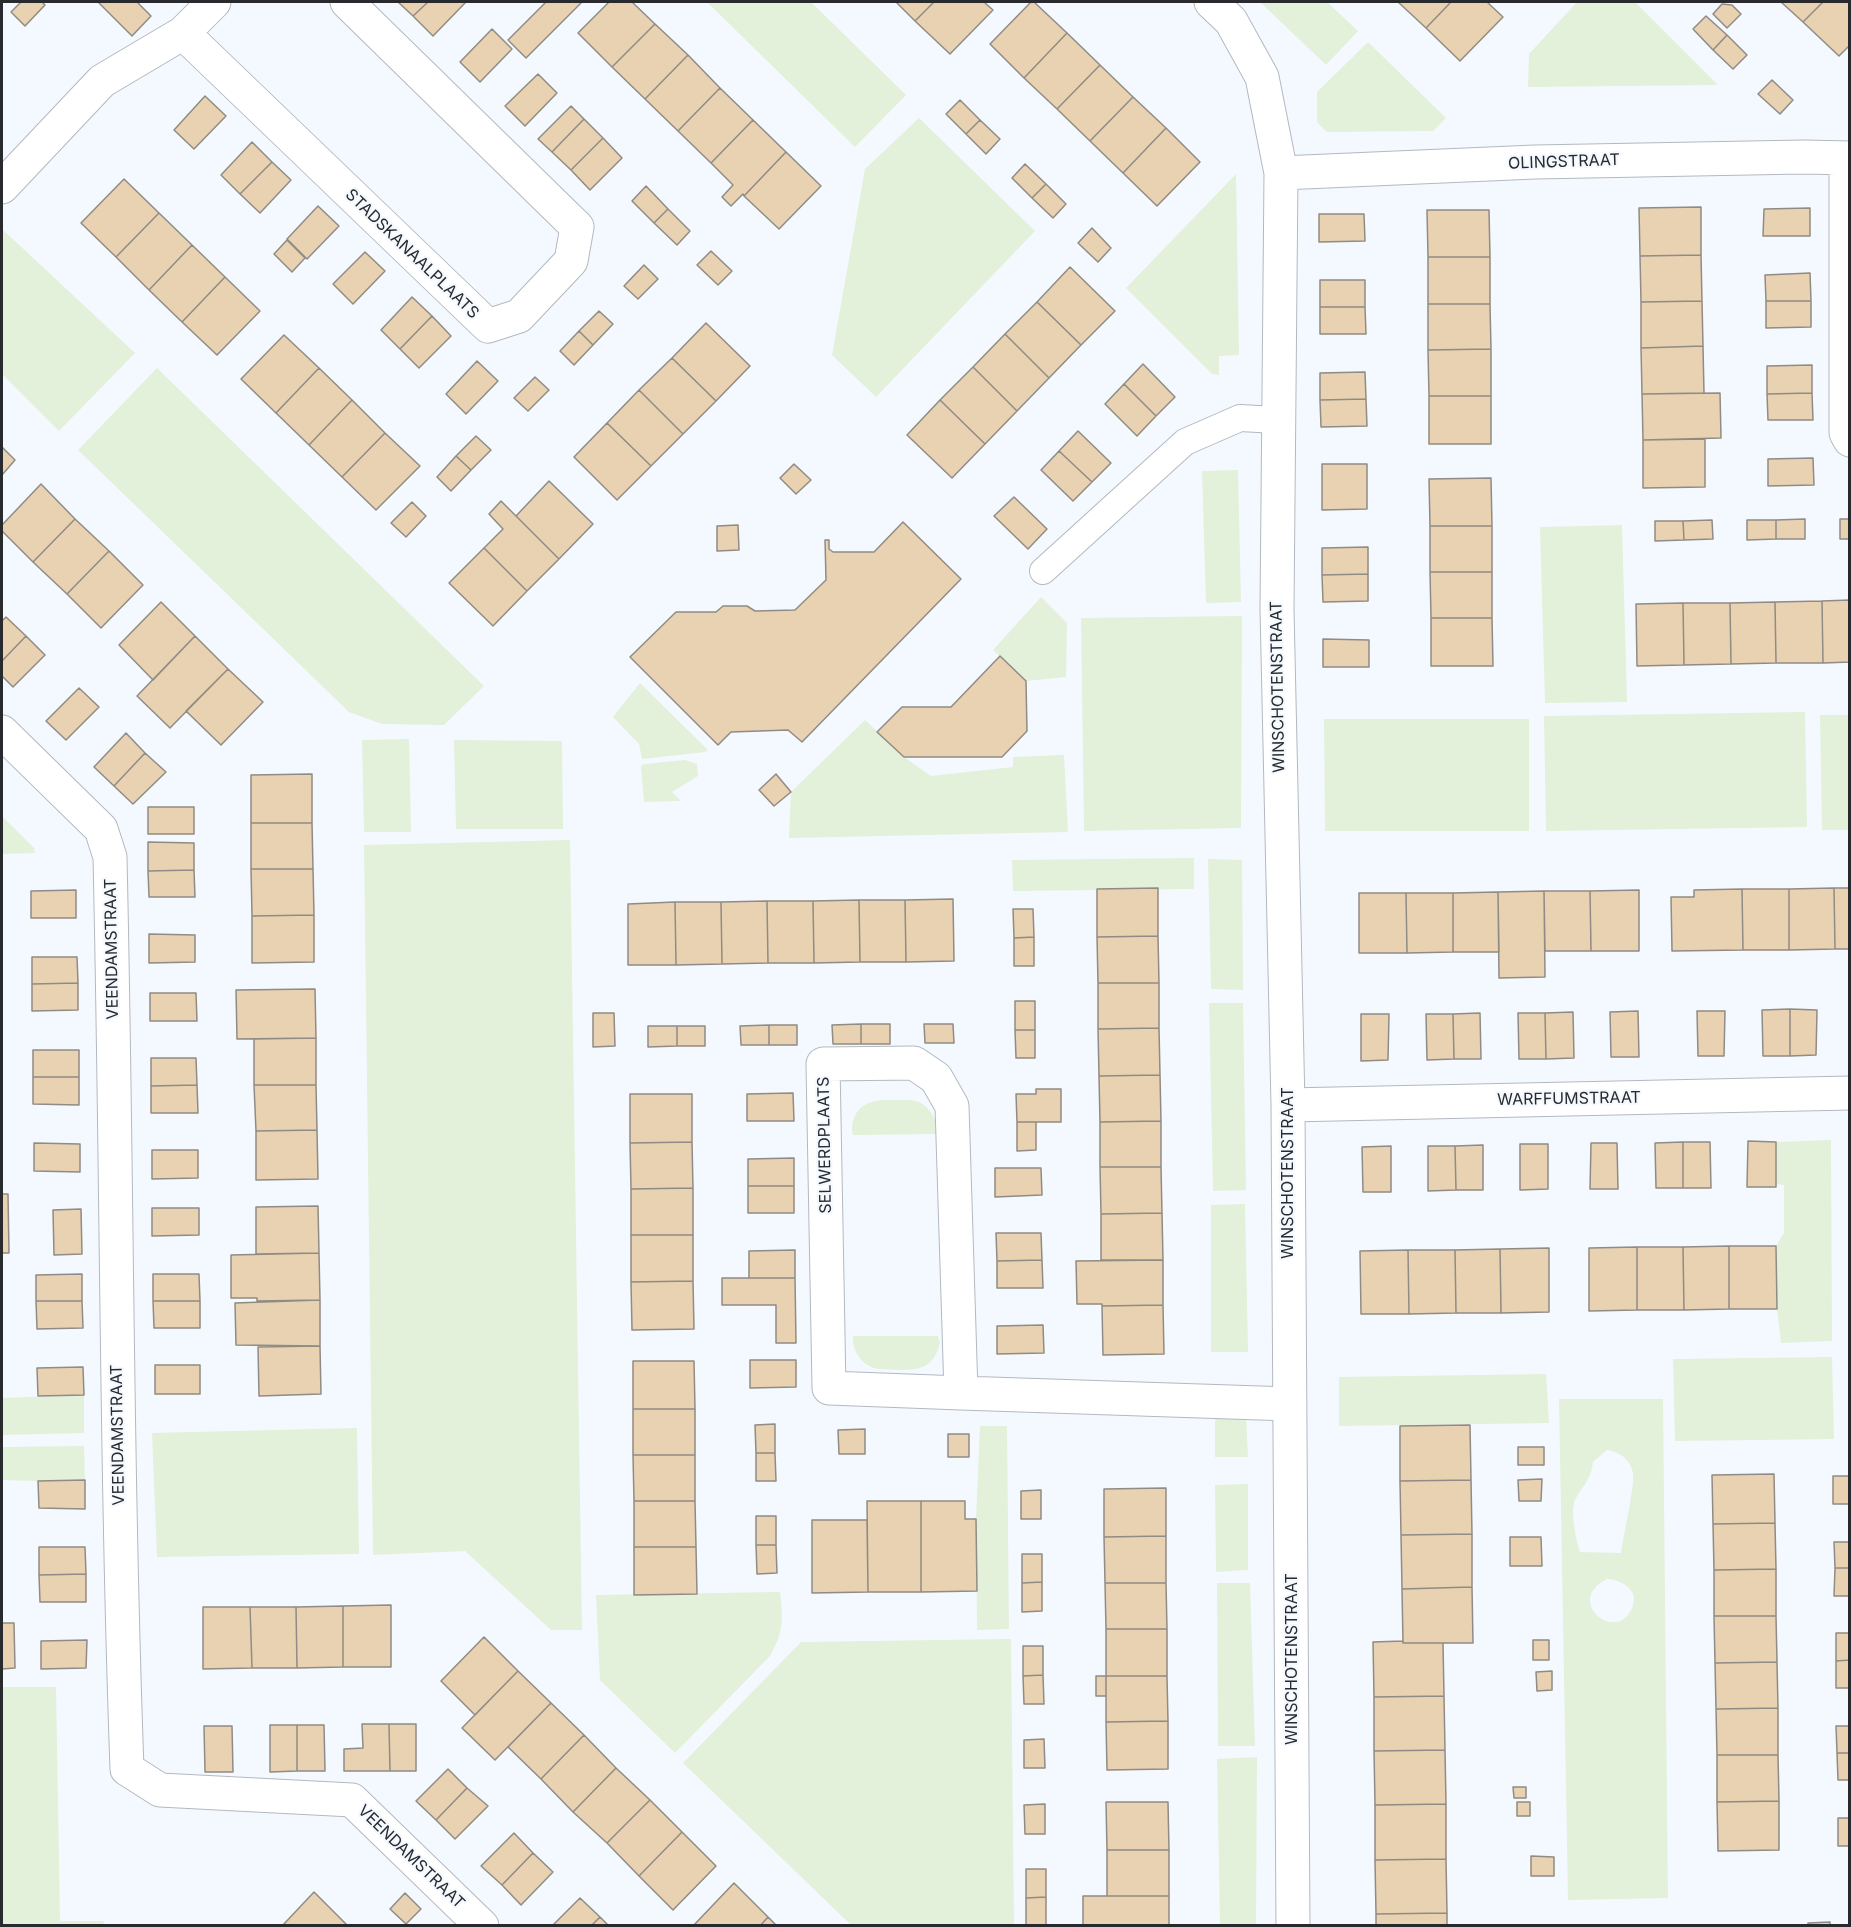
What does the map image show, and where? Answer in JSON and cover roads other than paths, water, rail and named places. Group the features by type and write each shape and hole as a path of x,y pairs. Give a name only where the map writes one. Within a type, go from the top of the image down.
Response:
{"street":[{"path":"2,187 102,81 183,33 214,2"},
{"name":"STADSKANAALPLAATS","path":"183,33 488,326 519,316 572,261 577,227 347,2"},
{"name":"WINSCHOTENSTRAAT","path":"1211,2 1231,21 1262,77 1281,173 1276,609 1288,1105 1293,1926"},
{"name":"OLINGSTRAAT","path":"1281,173 1536,162 1848,158 1846,433 1850,440"},
{"name":"VEENDAMSTRAAT","path":"2,732 101,829 110,857 115,1089 119,1544 127,1769 160,1790 352,1800 482,1926"},
{"name":"SELWERDPLAATS","path":"961,1393 952,1106 936,1078 914,1063 823,1064 829,1388 961,1393 1290,1404"},
{"name":"WARFFUMSTRAAT","path":"1288,1105 1850,1094"}],"lane":[{"path":"1043,571 1185,442 1240,418 1277,420"}]}
